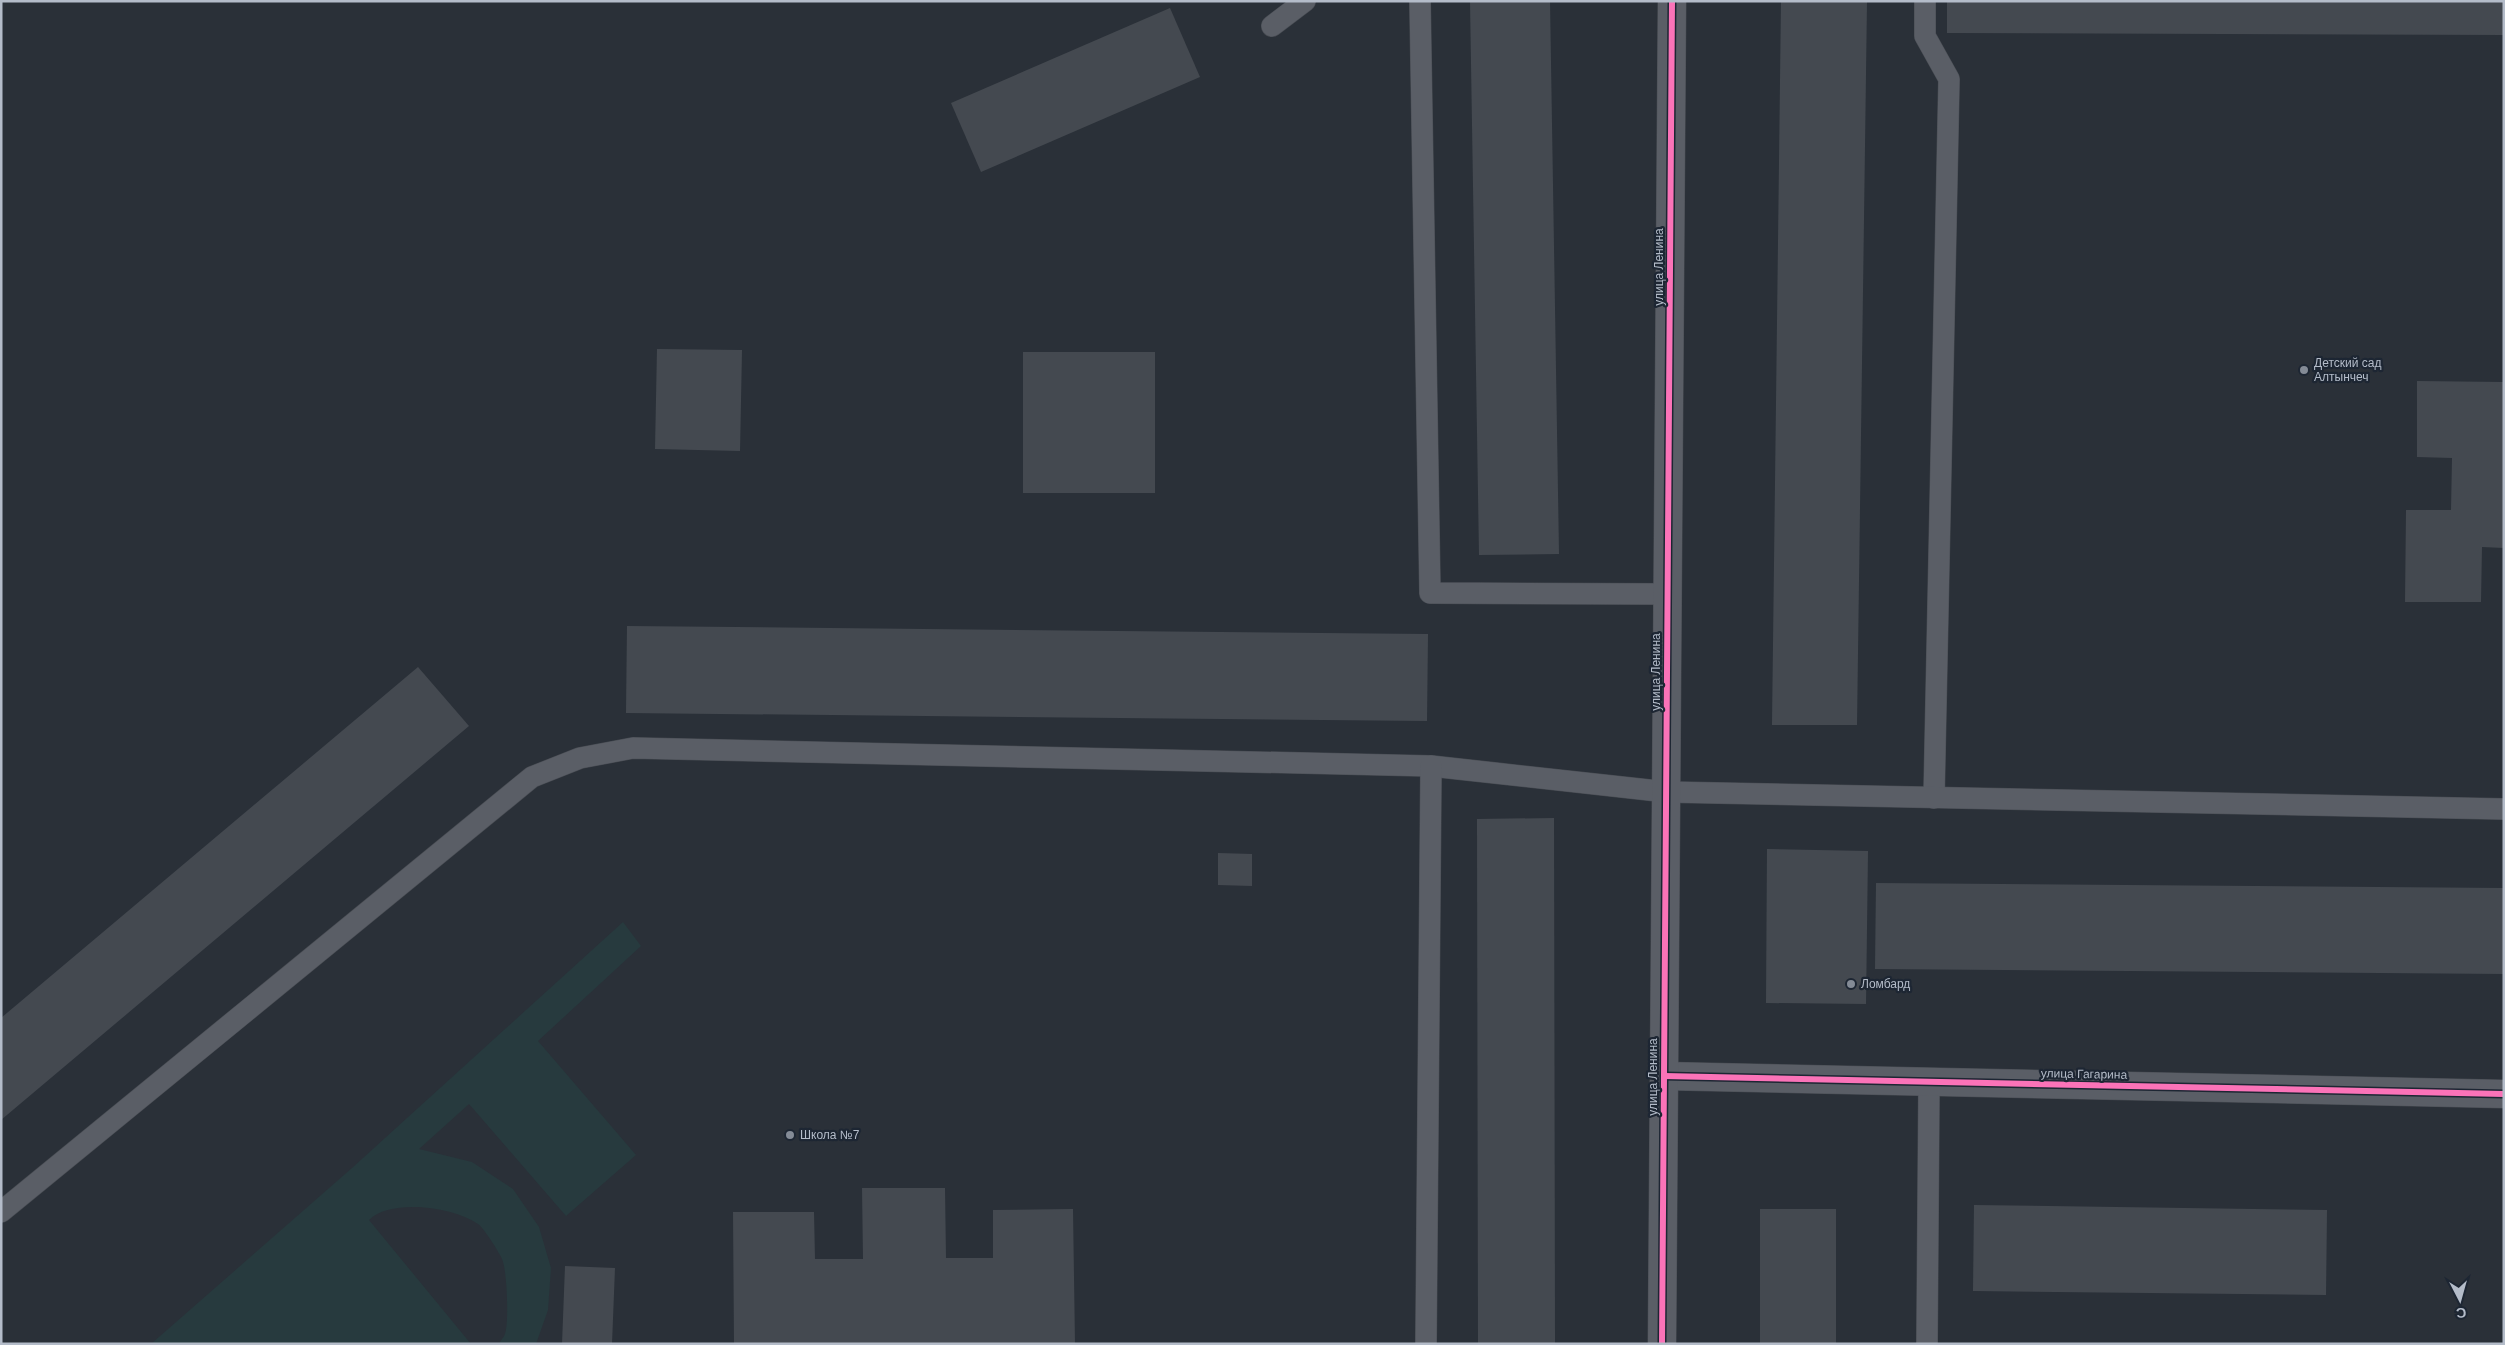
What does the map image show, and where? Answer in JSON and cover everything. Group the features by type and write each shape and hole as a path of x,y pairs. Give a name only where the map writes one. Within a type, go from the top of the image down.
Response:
{"street":[{"name":"улица Ленина","path":"1662,1344 1672,1"},
{"name":"улица Гагарина","path":"1664,1076 2504,1094"}],"lane":[{"path":"1275,1 1272,26 1305,1"},
{"path":"1420,1 1430,593 1668,594"},
{"path":"1925,1 1925,36 1949,78 1934,798"},
{"path":"1,1212 532,777 580,758 633,748 1431,766 1667,792 2504,809"},
{"path":"1426,1344 1431,766"},
{"path":"1927,1344 1929,1082"}],"green space":[{"path":"623,922 641,946 538,1041 636,1155 566,1216 469,1104 419,1149 472,1162 513,1189 539,1227 551,1268 548,1310 536,1344 499,1344 505,1334 507,1320 506,1277 499,1254 480,1226 467,1218 439,1209 407,1207 379,1213 369,1220 471,1344 151,1344 352,1168"}],"building":[{"path":"1470,1 1550,1 1559,554 1479,555"},
{"path":"1781,1 1867,1 1857,725 1772,725"},
{"path":"1947,1 2504,1 2504,35 1947,33"},
{"path":"1170,8 1200,77 981,172 951,103"},
{"path":"657,349 742,350 740,451 655,449"},
{"path":"1023,352 1155,352 1155,493 1023,493"},
{"path":"2417,381 2504,382 2504,548 2482,547 2481,602 2405,602 2406,510 2451,510 2452,458 2417,457"},
{"path":"627,626 1428,634 1427,721 626,713"},
{"path":"418,667 469,726 1,1120 1,1018"},
{"path":"1554,818 1555,1344 1478,1344 1477,819"},
{"path":"1767,849 1868,851 1866,1004 1766,1003"},
{"path":"1218,853 1252,854 1252,886 1218,885"},
{"path":"1876,883 2504,888 2504,974 1875,969"},
{"path":"862,1188 945,1188 946,1258 993,1258 993,1210 1073,1209 1075,1344 734,1344 733,1212 814,1212 815,1259 863,1259"},
{"path":"1974,1205 2327,1210 2326,1295 1973,1291"},
{"path":"1760,1209 1836,1209 1836,1344 1760,1344"},
{"path":"565,1266 615,1268 612,1344 562,1344"}],"cycle path":[{"path":"1662,1344 1672,1"},
{"path":"1664,1076 2504,1094"}],"place":[{"name":"Детский сад Алтынчеч","path":"2304,370"},
{"name":"Ломбард","path":"1851,984"},
{"name":"Школа №7","path":"790,1135"}]}
